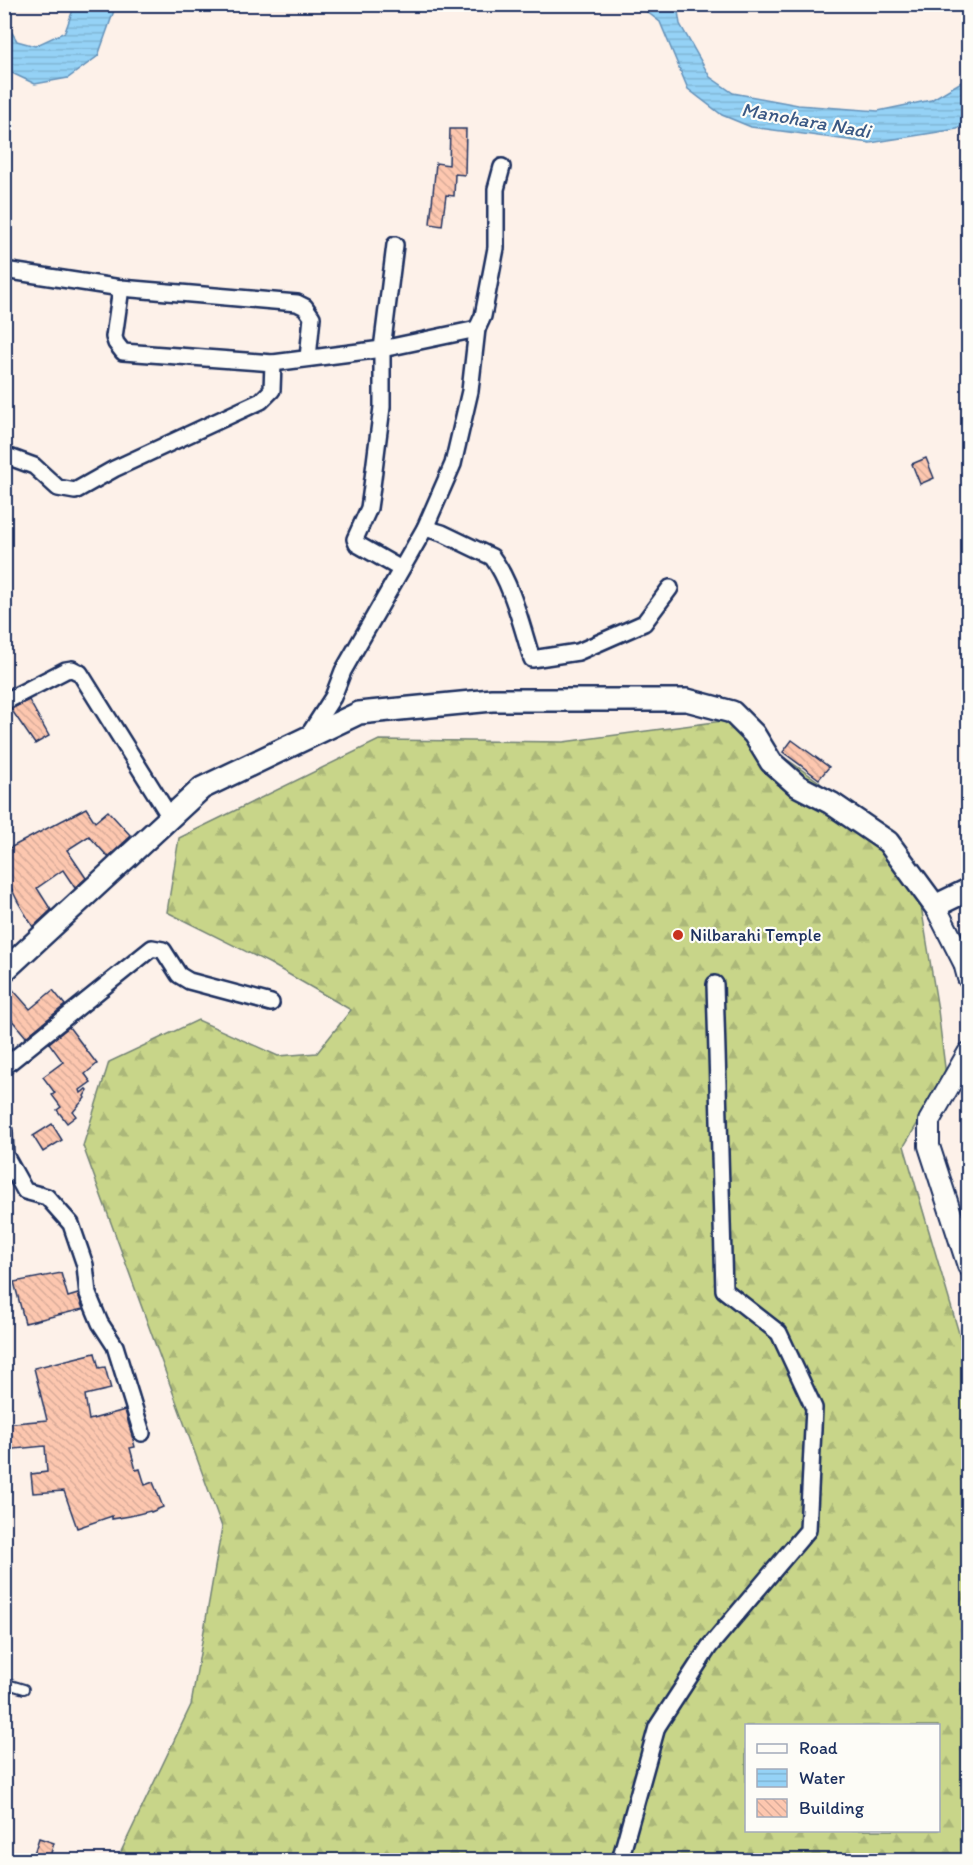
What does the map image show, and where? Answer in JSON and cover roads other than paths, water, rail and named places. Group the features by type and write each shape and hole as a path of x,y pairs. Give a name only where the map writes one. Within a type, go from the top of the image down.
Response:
{"main road":[{"path":"4,971 202,788 359,713 492,700 687,700 732,712 754,734 771,762 798,786 831,803 888,842 935,906 969,890"}],"street":[{"path":"306,739 333,697 343,671 425,528 453,464 470,391 477,330 483,316 496,248 496,189 502,167"},
{"path":"396,244 382,349 382,407 371,494 369,508 355,539 357,543 401,569"},
{"path":"4,270 121,288 297,303 305,307 312,317 308,358"},
{"path":"121,288 114,337 123,352 273,363 382,349 477,330"},
{"path":"4,455 34,466 58,489 75,491 114,469 261,401 272,390 273,363"},
{"path":"425,528 442,533 492,557 498,564 532,659 578,652 644,623 670,588"},
{"path":"4,702 66,670 72,669 80,673 170,817"},
{"path":"935,906 964,963 969,978"},
{"path":"4,1067 152,948 163,950 178,975 189,981 271,1003"},
{"path":"620,1860 657,1726 709,1647 808,1530 814,1408 779,1333 724,1290 715,984"},
{"path":"969,1053 929,1121 929,1146 969,1266"},
{"path":"4,1131 4,1155 25,1191 47,1197 71,1224 85,1265 88,1294 100,1323 115,1346 142,1433"}],"lane":[{"path":"4,1683 24,1689"}],"water":[{"path":"75,4 116,5 98,56 68,78 35,84 5,67 5,21 17,41 35,46 65,32"},
{"name":"Manohara Nadi","path":"638,5 677,5 680,24 710,77 733,93 798,105 878,111 931,100 968,78 968,123 957,129 870,143 751,127 722,115 688,89 660,22"}],"place":[{"name":"Nilbarahi Temple","path":"678,935"}]}
